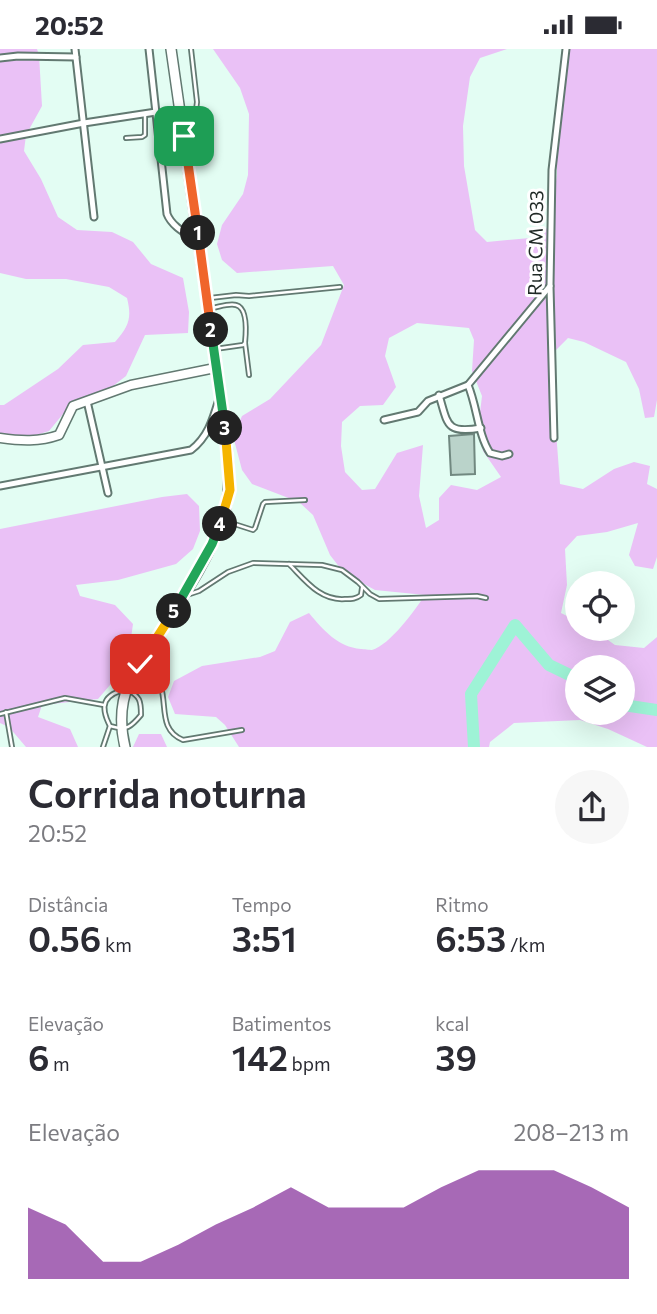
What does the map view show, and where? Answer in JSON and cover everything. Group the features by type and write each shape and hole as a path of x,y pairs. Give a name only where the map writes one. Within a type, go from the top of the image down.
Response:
{"main road":[{"path":"125,747 121,729 122,709 129,683 184,595 212,544 230,490 226,433 171,49"}],"street":[{"path":"75,49 94,217"},
{"path":"149,49 167,214 174,226 199,242"},
{"name":"Rua CM 033","path":"554,438 550,285 552,170 566,49"},
{"path":"0,58 76,57"},
{"path":"0,139 156,112"},
{"path":"384,420 418,412 428,401 439,395 468,385 550,285"},
{"path":"0,438 45,440 59,435 73,406 87,400 131,385 215,368"},
{"path":"468,385 485,445 490,453 502,456 509,454"},
{"path":"439,395 446,421 454,429 461,431 481,428"},
{"path":"0,486 191,450 205,437 219,396"},
{"path":"87,400 108,493"}],"lane":[{"path":"184,136 195,118 197,102 191,49"},
{"path":"126,138 145,135 145,114"},
{"path":"208,304 236,295 340,287"},
{"path":"208,304 232,305 243,309 248,375"},
{"path":"213,349 245,343"},
{"path":"222,520 253,530 265,502 305,500"},
{"path":"184,595 199,591 228,572 253,563 322,565 342,570 379,599 486,598"},
{"path":"289,564 317,592 333,599 357,598 361,595 362,588"},
{"path":"140,664 157,678 161,686 167,725 174,736 183,740 242,730"},
{"path":"103,747 110,726 104,705 108,697 116,691 127,689 138,696 141,715 132,725 121,729 110,726"},
{"path":"0,714 65,698 104,705"},
{"path":"6,712 12,747"}],"shaded area":[{"path":"0,49 37,49 42,106 26,135 24,151 41,179 58,217 77,230 112,232 133,242 151,264 183,278 189,312 188,333 145,335 126,376 113,386 72,403 49,431 24,439 0,436 0,405 4,405 58,369 83,345 115,342 126,326 129,311 127,298 109,287 66,279 26,279 0,273"},
{"path":"213,49 507,49 480,58 470,77 463,126 464,166 475,230 487,242 530,238 549,227 557,175 556,119 564,49 657,49 657,400 654,417 645,418 639,389 626,362 584,342 568,338 554,352 560,484 583,489 614,469 634,462 650,466 647,484 657,489 657,557 653,569 635,566 629,555 638,523 607,532 577,536 565,549 565,594 561,613 565,615 565,641 609,641 615,645 644,648 657,637 657,747 647,747 596,725 635,725 635,655 565,655 565,721 514,723 490,742 489,747 239,747 225,725 216,717 175,714 168,697 174,681 202,666 260,657 275,651 290,622 309,613 338,641 353,648 372,650 394,634 425,595 375,590 344,573 330,555 313,515 299,502 252,484 242,470 233,436 242,416 270,399 321,345 344,285 333,266 237,273 222,260 217,244 222,225 243,194 248,175 249,114 240,88","holes":["417,323 469,328 474,340 472,371 482,396 478,429 483,451 501,477 477,490 451,485 439,498 439,520 426,528 419,496 423,445 397,453 375,489 362,490 345,472 341,446 342,422 360,406 383,405 396,387 385,356 389,338"]},
{"path":"187,494 199,506 200,531 193,549 176,564 118,580 76,585 80,596 115,605 133,624 130,645 116,678 98,699 42,705 38,717 70,729 78,747 26,747 9,727 0,723 0,529"},
{"path":"139,734 161,734 167,747 133,747"}],"building":[{"path":"474,434 475,474 451,475 449,436"}],"waterway":[{"path":"474,747 471,694 515,625 549,665 565,673"},
{"path":"635,707 657,710"}],"route":[{"path":"140,664 184,595 212,544 224,515 230,490 226,433 184,136"}]}
